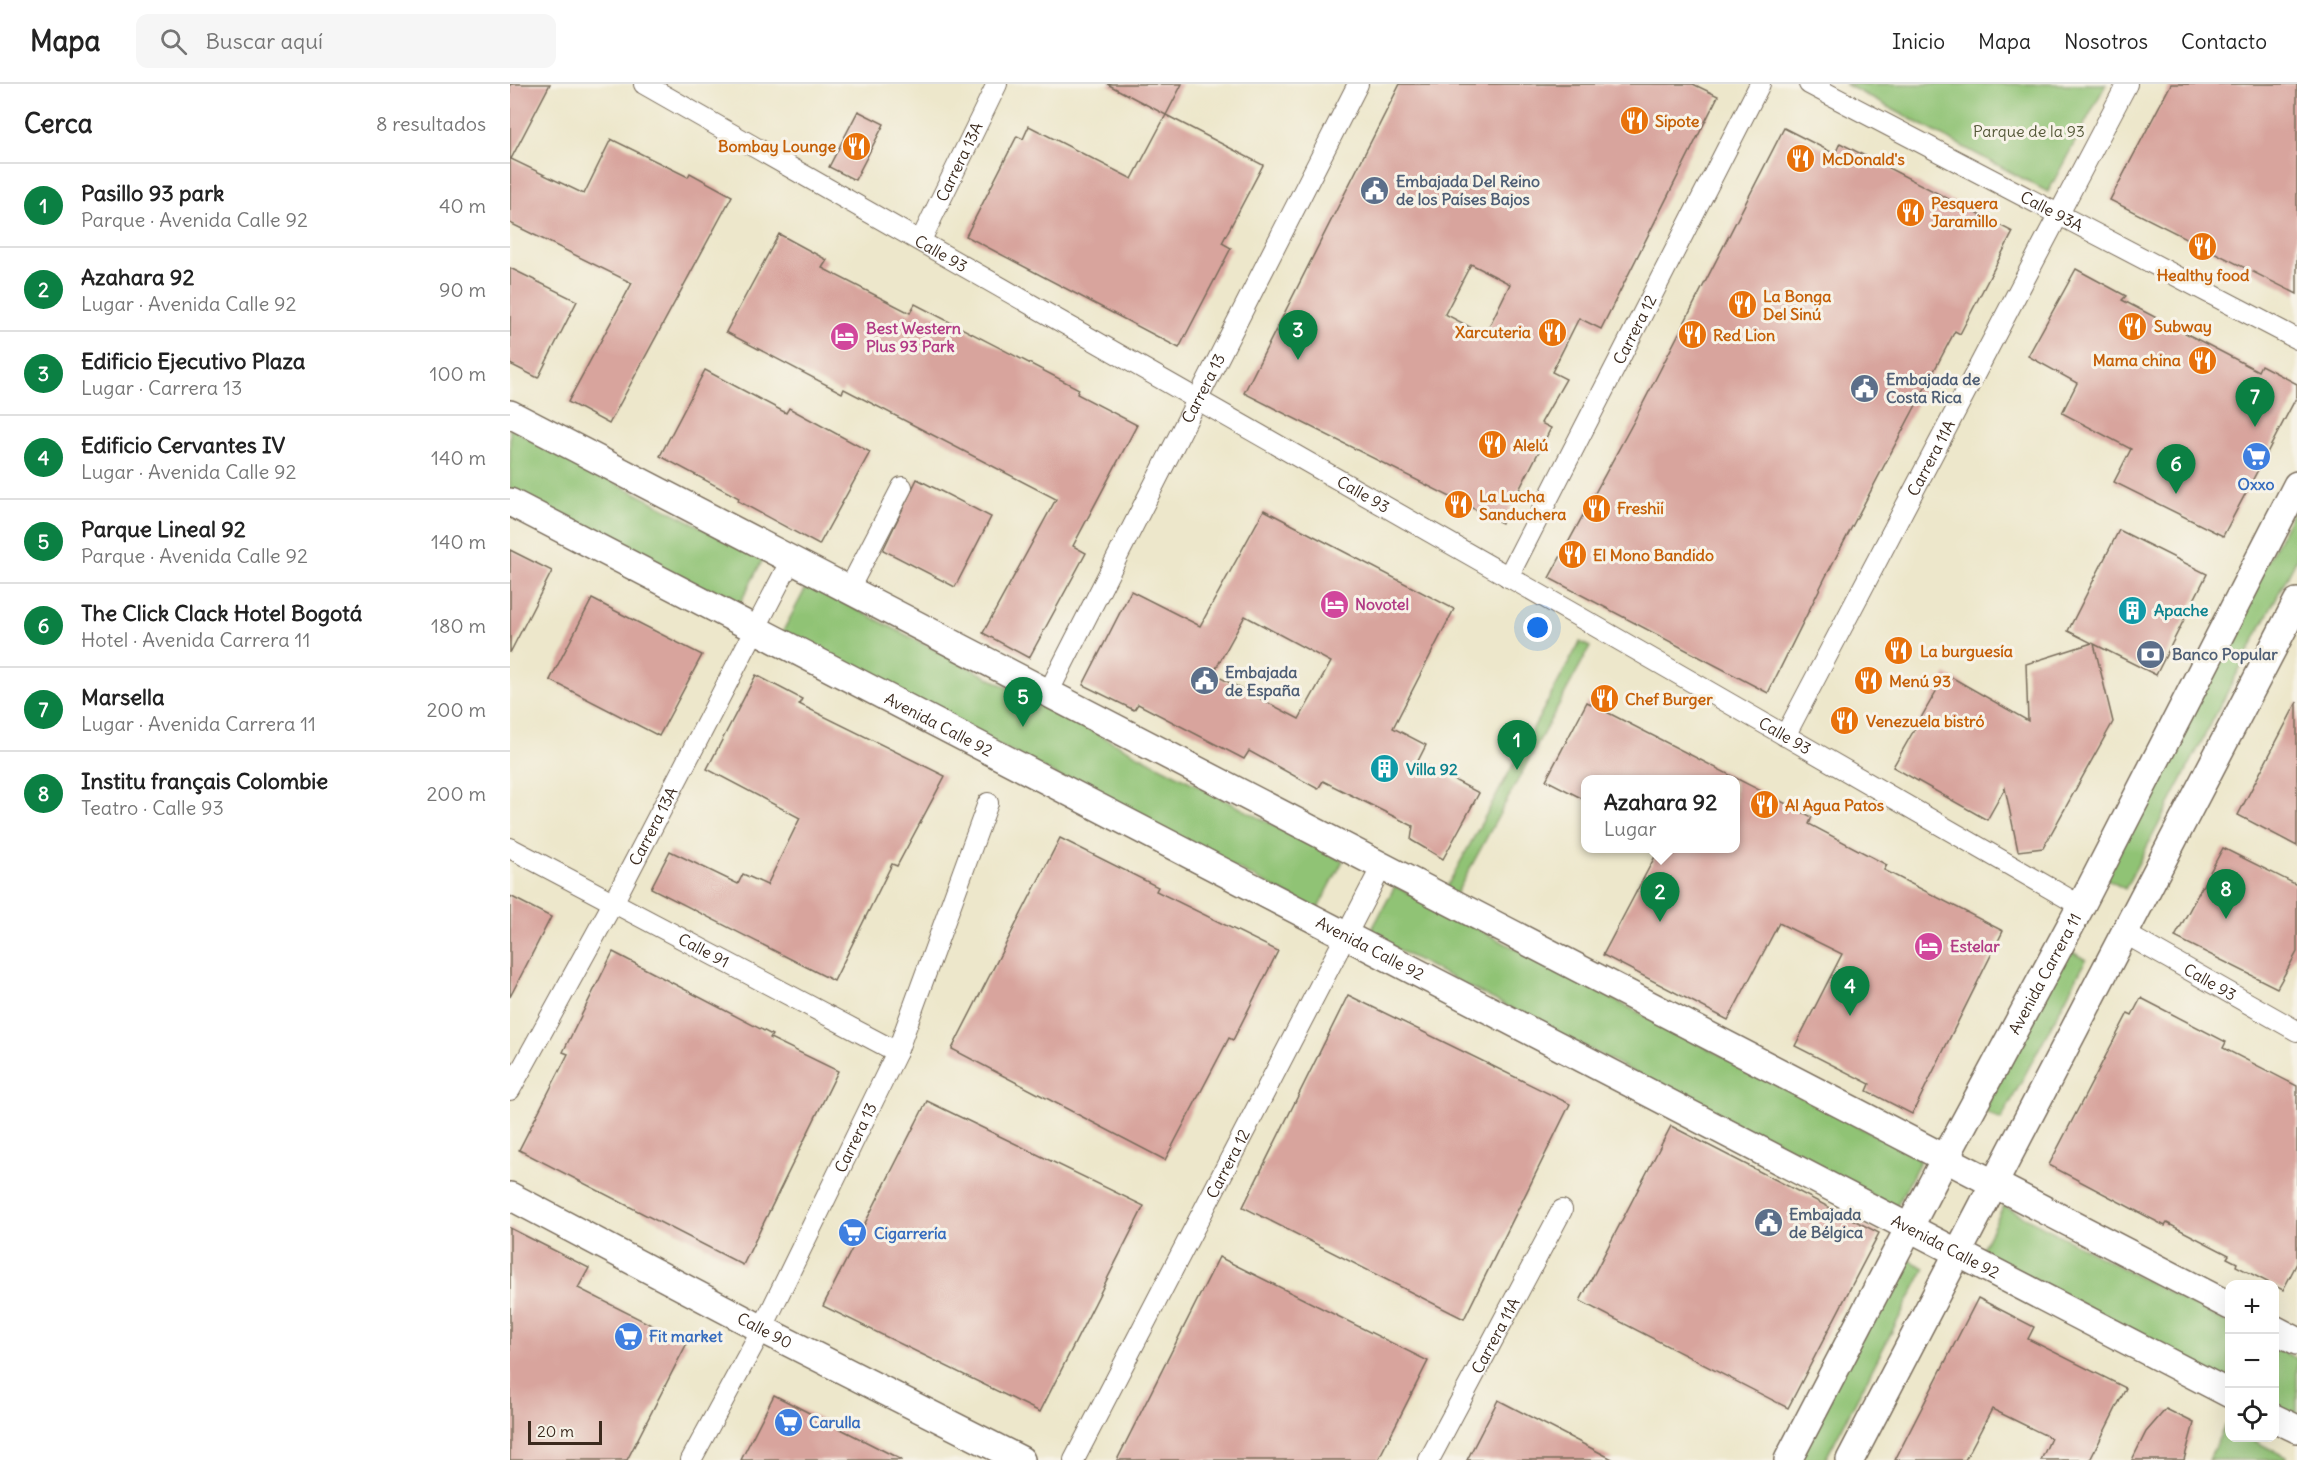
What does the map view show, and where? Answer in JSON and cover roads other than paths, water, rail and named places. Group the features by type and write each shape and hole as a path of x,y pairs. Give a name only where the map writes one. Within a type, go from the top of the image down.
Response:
{"main road":[{"path":"510,414 2225,1304"},
{"name":"Avenida Carrera 11","path":"1788,1460 2081,906 2297,484"},
{"name":"Avenida Calle 92","path":"510,502 2225,1392"},
{"path":"1850,1460 2297,602"},
{"name":"Calle 90","path":"510,1196 762,1329 1021,1460"},
{"path":"2279,1332 2297,1341"},
{"path":"2279,1420 2297,1429"}],"street":[{"name":"Carrera 13A","path":"921,240 997,84"},
{"name":"Carrera 13","path":"1048,693 1358,84"},
{"name":"Carrera 12","path":"1508,577 1760,84"},
{"name":"Calle 93A","path":"1809,84 2297,339"},
{"name":"Carrera 11A","path":"1785,736 2127,84"},
{"name":"Calle 93","path":"649,85 2081,906"},
{"path":"849,590 902,487"},
{"name":"Carrera 13A","path":"510,1090 613,903 791,560"},
{"name":"Carrera 13","path":"691,1460 762,1329 897,1052 988,803"},
{"name":"Calle 91","path":"510,848 897,1052"},
{"name":"Carrera 12","path":"1074,1460 1382,866"},
{"name":"Calle 93","path":"2124,933 2297,1031"},
{"name":"Carrera 11A","path":"1429,1460 1562,1210"}],"place":[{"name":"Sipote","path":"1634,121"},
{"name":"Bombay Lounge","path":"857,146"},
{"name":"McDonald's","path":"1801,159"},
{"name":"Embajada Del Reino de los Países Bajos","path":"1375,190"},
{"name":"Pesquera Jaramillo","path":"1910,212"},
{"name":"Healthy food","path":"2203,247"},
{"name":"La Bonga Del Sinú","path":"1742,305"},
{"name":"Subway","path":"2133,326"},
{"name":"Xarcuteria","path":"1552,332"},
{"name":"Red Lion","path":"1692,335"},
{"name":"Best Western Plus 93 Park","path":"845,337"},
{"name":"Edificio Ejecutivo Plaza","path":"1298,360"},
{"name":"Mama china","path":"2202,360"},
{"name":"Embajada de Costa Rica","path":"1865,388"},
{"name":"Marsella","path":"2255,427"},
{"name":"Alelú","path":"1492,445"},
{"name":"Oxxo","path":"2256,456"},
{"name":"The Click Clack Hotel Bogotá","path":"2176,494"},
{"name":"La Lucha Sanduchera","path":"1458,505"},
{"name":"Freshii","path":"1596,508"},
{"name":"El Mono Bandido","path":"1572,555"},
{"name":"Novotel","path":"1334,604"},
{"name":"Apache","path":"2133,610"},
{"name":"La burguesía","path":"1899,651"},
{"name":"Banco Popular","path":"2151,654"},
{"name":"Embajada de España","path":"1204,681"},
{"name":"Menú 93","path":"1868,681"},
{"name":"Chef Burger","path":"1604,699"},
{"name":"Venezuela bistró","path":"1845,721"},
{"name":"Parque Lineal 92","path":"1023,727"},
{"name":"Villa 92","path":"1385,769"},
{"name":"Pasillo 93 park","path":"1517,770"},
{"name":"Al Agua Patos","path":"1764,805"},
{"name":"Institu français Colombie","path":"2226,919"},
{"name":"Azahara 92","path":"1660,922"},
{"name":"Estelar","path":"1929,946"},
{"name":"Edificio Cervantes IV","path":"1850,1016"},
{"name":"Embajada de Bélgica","path":"1768,1223"},
{"name":"Cigarrería","path":"853,1233"},
{"name":"Fit market","path":"628,1336"},
{"name":"Carulla","path":"788,1422"}],"park label":[{"name":"Parque de la 93","path":"2029,131"}]}
